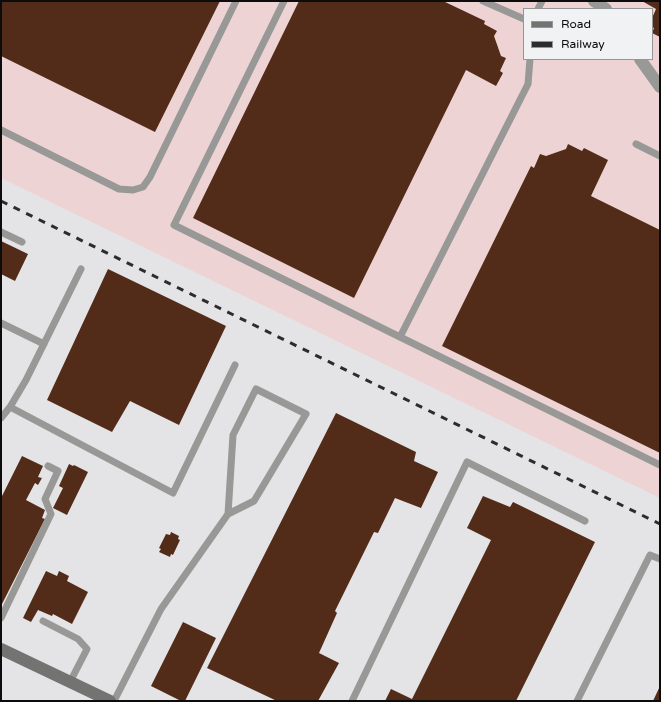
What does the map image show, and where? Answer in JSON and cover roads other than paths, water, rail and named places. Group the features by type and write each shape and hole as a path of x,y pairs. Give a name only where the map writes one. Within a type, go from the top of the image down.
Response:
{"street":[{"path":"594,1 604,8"},
{"path":"641,60 660,88"},
{"path":"1,648 110,701"}],"lane":[{"path":"1,130 119,189 133,190 143,187 150,177 236,1"},
{"path":"284,1 174,225 660,465"},
{"path":"483,1 523,19"},
{"path":"400,337 528,84 530,60"},
{"path":"636,144 660,156"},
{"path":"1,232 22,242"},
{"path":"1,418 10,408 81,269"},
{"path":"1,323 44,344"},
{"path":"10,408 173,493 235,365"},
{"path":"114,701 161,609 228,514 254,501 306,414 256,389 233,435 228,514"},
{"path":"352,701 467,462 585,521"},
{"path":"1,618 51,514 45,500 58,471 48,466"},
{"path":"577,701 650,554 660,559"},
{"path":"43,620 78,639 87,648 70,682"}],"railway":[{"path":"1,201 660,524"}]}
